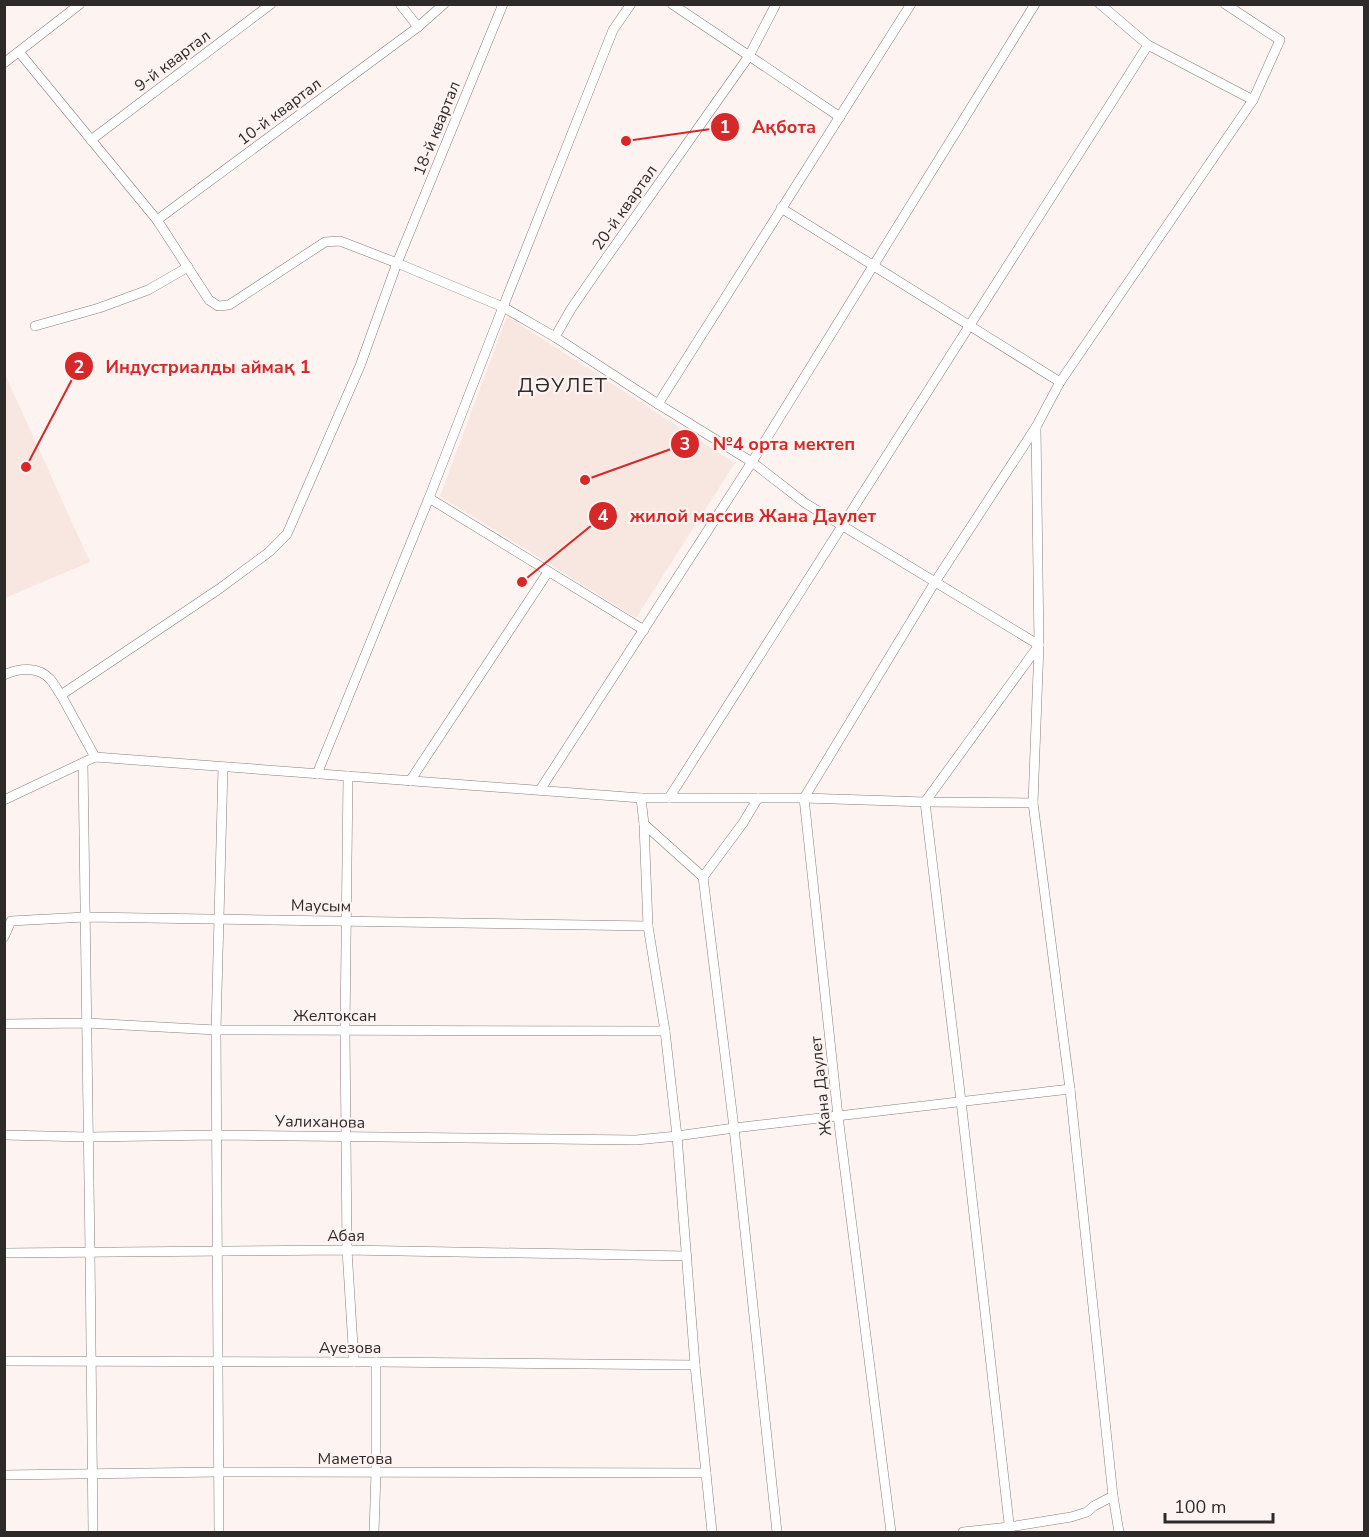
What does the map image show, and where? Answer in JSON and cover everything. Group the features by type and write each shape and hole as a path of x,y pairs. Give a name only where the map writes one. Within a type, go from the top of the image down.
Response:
{"street":[{"name":"9-й квартал","path":"91,140 271,4"},
{"path":"400,4 418,27"},
{"name":"10-й квартал","path":"157,220 418,27 444,4"},
{"name":"18-й квартал","path":"61,695 219,589 269,552 287,534 360,366 397,263 503,4"},
{"path":"317,774 429,498 613,30 631,4"},
{"path":"672,4 840,117"},
{"name":"20-й квартал","path":"555,337 602,264 749,56 776,4"},
{"path":"658,404 910,4"},
{"path":"540,790 752,462 1035,4"},
{"path":"1100,4 1148,45 1253,100"},
{"path":"4,63 77,5"},
{"path":"804,798 935,582 1036,427 1060,382 1253,100 1280,40 1231,6"},
{"path":"669,798 1148,45"},
{"path":"19,52 157,220 209,300 218,306 229,304 325,242 340,241 397,263 503,308 555,337 752,462 805,503 1039,645"},
{"path":"781,208 1060,382"},
{"path":"35,326 99,308 148,290 188,267"},
{"path":"1036,427 1039,645 1033,803 1070,1089 1113,1496 1119,1533"},
{"path":"429,498 644,630"},
{"path":"410,781 548,572"},
{"path":"1009,1530 925,802 1039,645"},
{"path":"4,675 27,669 39,671 50,679 95,757"},
{"path":"4,800 95,757 641,798 804,798 1033,803"},
{"path":"83,763 93,1533"},
{"path":"219,1533 216,1030 223,767"},
{"path":"348,776 345,1030 347,1250 354,1362"},
{"path":"641,798 648,926 665,1031 677,1136 695,1365 712,1533"},
{"path":"703,877 743,823 758,798"},
{"name":"Жана Даулет","path":"804,798 838,1116 891,1533"},
{"path":"644,824 703,877 734,1128 777,1533"},
{"name":"Маусым","path":"4,937 11,921 85,917 648,926"},
{"name":"Желтоксан","path":"4,1024 87,1023 216,1030 665,1031"},
{"name":"Уалиханова","path":"4,1136 217,1135 636,1140 1070,1089"},
{"name":"Абая","path":"4,1253 347,1250 687,1256"},
{"name":"Ауезова","path":"4,1361 695,1365"},
{"path":"374,1533 376,1362"},
{"name":"Маметова","path":"4,1475 219,1472 706,1473"},
{"path":"963,1533 1009,1530 1071,1517 1087,1512 1113,1496"}],"shaded area":[{"path":"507,316 735,463 636,618 440,496"},
{"path":"4,372 90,562 5,598 4,598"}],"place":[{"name":"Ақбота","path":"626,141"},
{"name":"Индустриалды аймақ 1","path":"26,467"},
{"name":"№4 орта мектеп","path":"585,480"},
{"name":"жилой массив Жана Даулет","path":"522,582"}],"district":[{"name":"ДӘУЛЕТ","path":"563,385"}]}
